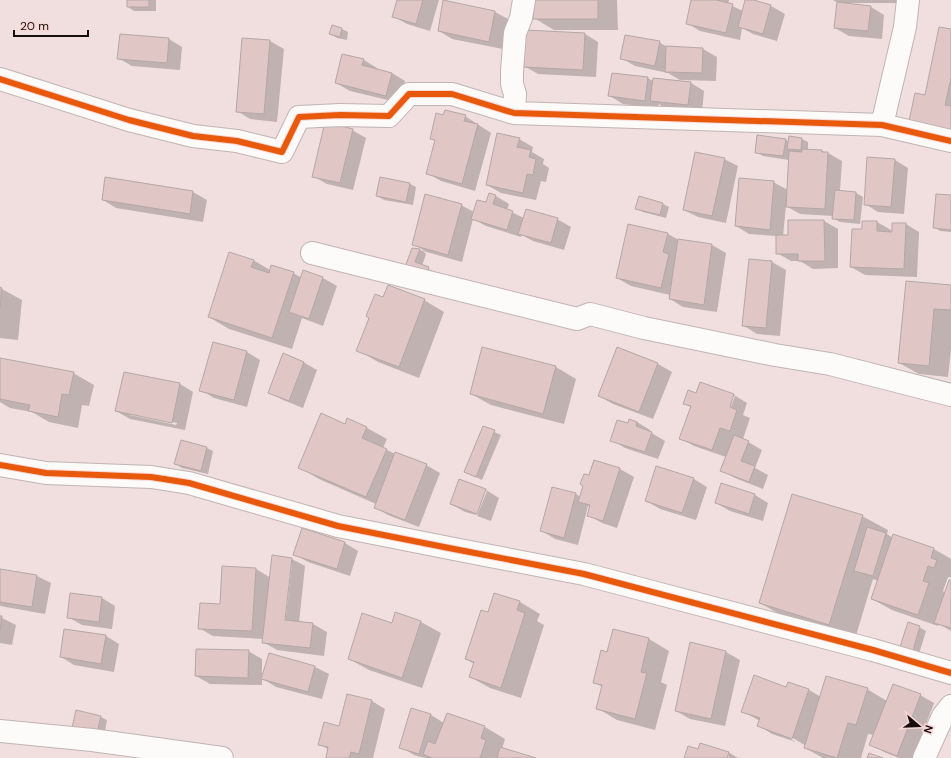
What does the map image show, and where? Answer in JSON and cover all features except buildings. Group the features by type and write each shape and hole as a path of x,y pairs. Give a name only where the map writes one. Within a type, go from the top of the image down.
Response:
{"street":[{"path":"514,113 515,94 512,84 512,71 515,32 521,18 524,0"},
{"path":"882,125 905,27 908,0"},
{"path":"0,79 129,120 193,136 237,141 282,152 299,117 340,115 389,116 409,94 452,94 514,113 882,125 951,141"},
{"path":"312,253 577,319 590,314 644,328 775,355 830,364 951,395"},
{"path":"0,465 46,473 151,477 189,483 338,526 454,550 584,574 873,650 951,674"},
{"path":"924,758 943,716 951,706"},
{"path":"0,731 92,740 222,758"}],"cycle path":[{"path":"0,79 129,120 193,136 237,141 282,152 299,117 340,115 389,116 409,94 452,94 514,113 882,125 951,141"},
{"path":"0,465 46,473 151,477 189,483 338,526 584,574 873,650 951,673"}]}
